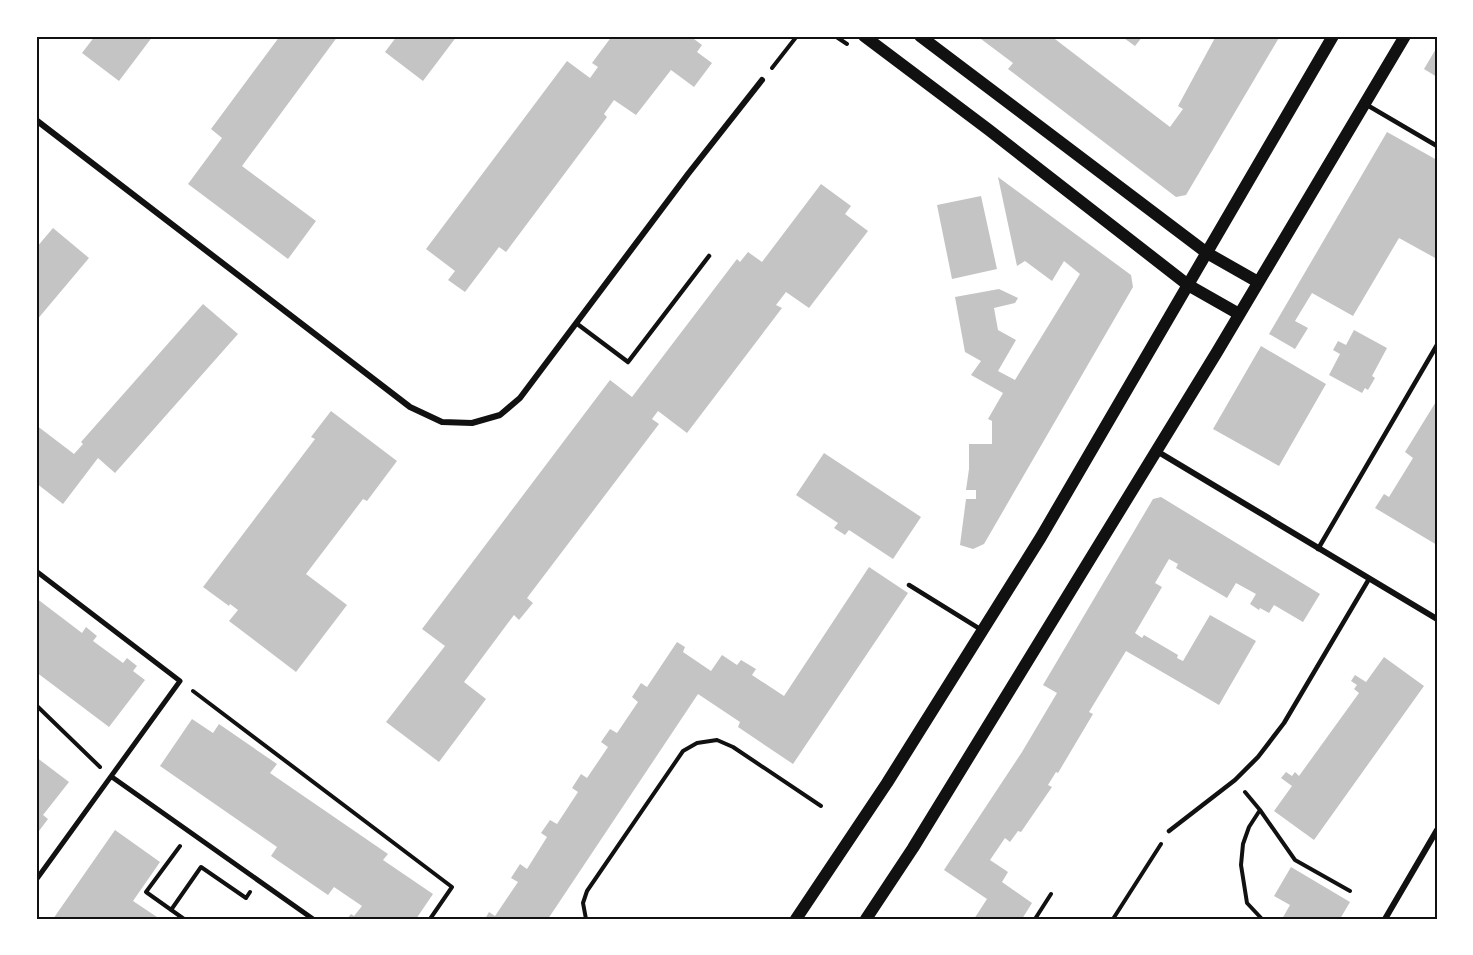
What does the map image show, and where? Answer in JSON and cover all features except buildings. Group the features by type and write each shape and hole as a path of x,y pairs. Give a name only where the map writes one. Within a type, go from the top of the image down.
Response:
{"main road":[{"path":"864,36 1188,285 1239,314"},
{"path":"920,36 1207,253 1258,282"},
{"path":"796,919 887,783 1041,537 1333,36"},
{"path":"866,919 913,848 1239,314 1405,36"}],"street":[{"path":"36,120 410,407 442,422 472,423 500,415 520,398 688,174 762,80"},
{"path":"1155,450 1437,619"},
{"path":"36,572 180,681 36,880"},
{"path":"112,777 313,919"},
{"path":"1384,919 1437,830"}],"lane":[{"path":"1364,104 1437,146"},
{"path":"576,323 628,362 709,256"},
{"path":"1318,549 1437,345"},
{"path":"1169,831 1234,780 1258,757 1284,723 1369,579"},
{"path":"909,585 982,630"}],"path":[{"path":"762,80 797,36"},
{"path":"180,681 452,886 430,919"},
{"path":"36,705 89,758"},
{"path":"585,919 583,903 587,891 683,752 697,743 717,740 734,747 821,806"},
{"path":"1234,780 1260,810 1295,860 1350,891"},
{"path":"1260,810 1248,826 1241,865 1247,903 1262,919"},
{"path":"1113,919 1169,831"},
{"path":"184,919 146,892 189,833"},
{"path":"171,910 201,867 246,898"},
{"path":"1035,919 1051,894"}]}
